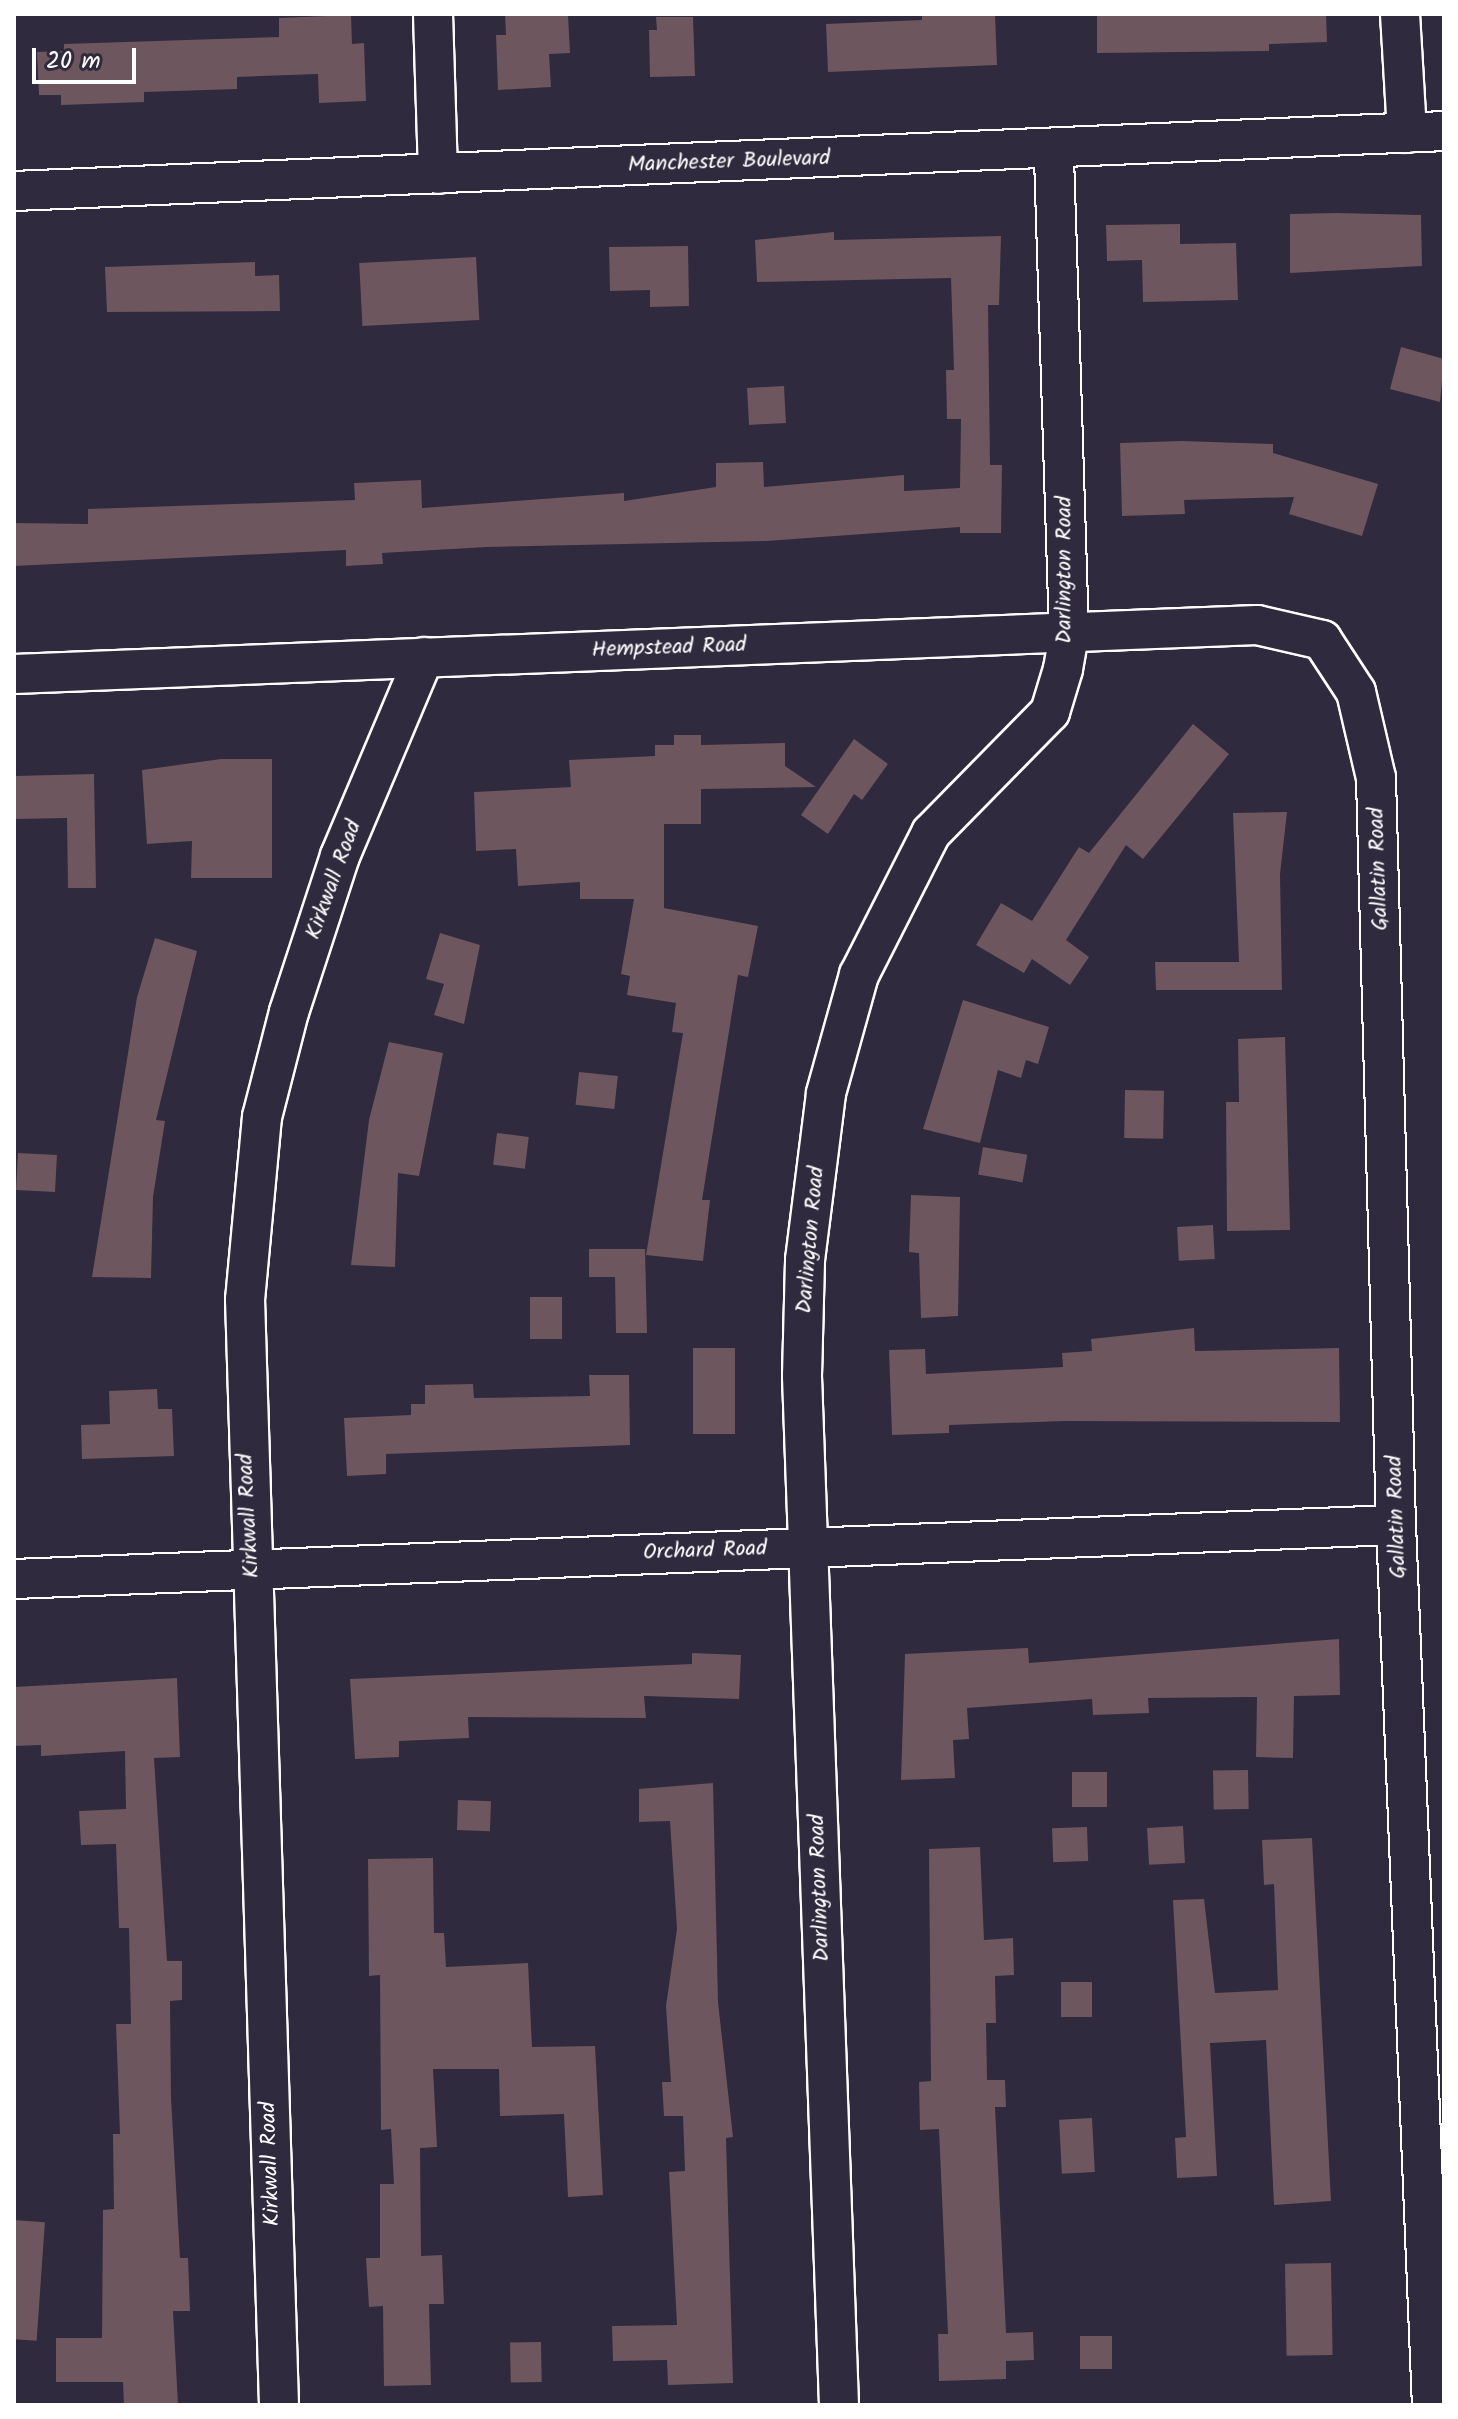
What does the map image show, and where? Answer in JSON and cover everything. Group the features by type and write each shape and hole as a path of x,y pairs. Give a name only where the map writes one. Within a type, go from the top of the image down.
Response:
{"street":[{"path":"433,14 438,174"},
{"path":"1400,14 1426,132"},
{"name":"Manchester Boulevard","path":"14,191 1426,132"},
{"name":"Darlington Road","path":"839,2405 808,1548 805,1260 826,1093 859,975 931,833 1050,712 1069,634 1054,149"},
{"name":"Hempstead Road","path":"14,674 1257,625 1322,640"},
{"name":"Gallatin Road","path":"1322,640 1356,692 1376,778 1396,1525 1432,2405"},
{"name":"Kirkwall Road","path":"279,2405 245,1315 262,1117 340,856 424,657"},
{"name":"Orchard Road","path":"14,1579 252,1567 1396,1525"}],"building":[{"path":"505,14 568,15 570,53 549,54 551,87 498,90 496,35 506,35"},
{"path":"922,14 995,14 997,65 828,72 826,24 922,20"},
{"path":"1097,14 1326,14 1327,42 1269,44 1269,51 1097,53"},
{"path":"351,15 352,44 364,43 366,101 319,103 318,74 237,77 237,89 144,92 144,102 61,105 61,95 39,95 37,52 64,51 64,44 279,37 279,18"},
{"path":"656,17 693,17 695,76 650,77 649,30 657,30"},
{"path":"1290,214 1421,215 1422,266 1290,273"},
{"path":"1180,224 1180,244 1236,243 1238,300 1143,302 1142,260 1107,261 1106,225"},
{"path":"834,232 834,240 1001,236 999,305 988,305 990,465 1002,465 1001,533 960,533 960,527 766,541 487,547 382,553 383,564 346,566 346,550 14,566 14,523 88,524 88,509 355,500 354,483 421,480 422,508 624,493 624,501 716,487 716,463 763,462 764,487 904,475 904,491 960,488 961,419 947,419 946,370 954,370 951,278 757,282 755,240"},
{"path":"688,246 689,306 650,307 650,290 610,291 609,247"},
{"path":"476,257 479,320 362,326 359,263"},
{"path":"255,262 255,276 279,275 280,311 107,312 105,267"},
{"path":"1401,347 1444,359 1440,402 1390,389"},
{"path":"784,386 786,423 749,425 747,388"},
{"path":"1182,441 1273,444 1273,453 1378,484 1362,536 1289,514 1294,497 1184,500 1185,514 1122,516 1120,443"},
{"path":"1193,724 1229,754 1143,859 1126,845 1066,940 1089,957 1070,985 1032,959 1024,973 976,945 1001,903 1032,921 1079,847 1089,853"},
{"path":"674,735 701,735 701,745 785,743 785,766 816,787 701,789 701,824 664,824 664,908 758,926 748,977 738,975 702,1200 710,1200 703,1261 646,1255 683,1033 672,1032 676,1003 627,995 630,976 621,974 634,899 580,899 580,882 518,886 516,849 476,851 474,792 571,787 569,760 655,756 655,745 674,745"},
{"path":"854,739 888,764 862,800 854,794 828,834 801,815"},
{"path":"221,759 272,759 272,878 191,878 192,841 147,844 142,770"},
{"path":"94,774 96,888 68,888 67,818 14,819 14,776"},
{"path":"1287,812 1280,874 1282,990 1156,990 1155,962 1239,962 1233,813"},
{"path":"440,933 480,945 464,1024 434,1015 444,984 426,979"},
{"path":"155,938 197,951 156,1120 165,1121 153,1197 151,1278 92,1277 137,997"},
{"path":"963,1000 1049,1027 1038,1064 1026,1060 1021,1078 998,1070 980,1143 923,1129"},
{"path":"1285,1037 1290,1230 1227,1231 1226,1102 1239,1102 1238,1039"},
{"path":"389,1042 443,1053 419,1176 398,1173 395,1267 351,1265 369,1120"},
{"path":"579,1072 618,1076 614,1109 576,1105"},
{"path":"1125,1090 1164,1091 1163,1139 1124,1138"},
{"path":"497,1133 529,1137 525,1169 493,1165"},
{"path":"983,1147 1027,1155 1022,1182 978,1175"},
{"path":"18,1153 57,1155 55,1192 16,1190"},
{"path":"911,1195 960,1197 958,1316 921,1318 919,1253 909,1252"},
{"path":"1213,1225 1215,1259 1179,1261 1177,1227"},
{"path":"589,1249 645,1249 647,1333 616,1333 615,1277 589,1277"},
{"path":"530,1297 562,1297 562,1339 530,1339"},
{"path":"1194,1328 1195,1351 1339,1348 1340,1422 1065,1421 949,1425 949,1433 892,1435 889,1350 925,1349 926,1374 1063,1367 1062,1353 1092,1351 1091,1339"},
{"path":"693,1348 735,1348 735,1434 693,1434"},
{"path":"589,1375 629,1375 630,1445 386,1454 386,1474 347,1476 344,1418 411,1415 411,1404 425,1404 425,1385 473,1384 474,1398 590,1396"},
{"path":"157,1389 158,1409 172,1409 174,1456 82,1459 81,1425 110,1424 109,1391"},
{"path":"1339,1639 1340,1695 1294,1696 1293,1758 1256,1757 1257,1697 1148,1698 1149,1713 1093,1715 1092,1699 967,1708 969,1739 953,1740 955,1778 901,1780 905,1654 1028,1648 1029,1663"},
{"path":"692,1653 741,1655 739,1699 644,1696 646,1718 468,1717 469,1738 399,1741 399,1757 355,1759 350,1679 692,1664"},
{"path":"177,1678 180,1757 154,1758 167,1961 182,1961 182,2000 170,2001 171,2098 180,2258 188,2258 190,2311 173,2311 178,2405 124,2405 123,2382 56,2382 56,2338 102,2338 103,2210 114,2209 113,2134 120,2134 116,2024 131,2024 129,1928 119,1928 116,1844 81,1845 79,1811 126,1809 125,1751 41,1756 41,1745 14,1746 14,1687"},
{"path":"1248,1770 1249,1809 1214,1810 1213,1771"},
{"path":"1072,1772 1107,1772 1107,1807 1072,1807"},
{"path":"713,1783 718,2002 733,2137 726,2138 733,2383 668,2385 667,2360 613,2361 612,2326 677,2325 669,2172 685,2171 683,2116 664,2116 662,2082 671,2082 666,2006 677,1929 670,1821 639,1822 639,1789"},
{"path":"458,1800 491,1801 490,1831 457,1830"},
{"path":"1183,1826 1185,1863 1149,1865 1147,1828"},
{"path":"1087,1827 1088,1861 1053,1862 1052,1828"},
{"path":"1312,1838 1331,2201 1274,2205 1266,2040 1210,2043 1217,2176 1177,2178 1175,2138 1186,2137 1173,1900 1204,1899 1215,1993 1278,1990 1274,1884 1264,1885 1262,1840"},
{"path":"980,1847 984,1940 1013,1938 1014,1975 995,1976 996,2023 986,2023 987,2080 1005,2080 1006,2107 995,2107 1006,2333 1033,2332 1034,2360 1006,2361 1006,2379 939,2381 938,2334 948,2334 939,2129 920,2130 919,2082 931,2081 929,1849"},
{"path":"433,1858 434,1933 444,1933 446,1967 528,1963 532,2047 595,2046 603,2195 568,2197 564,2114 500,2116 499,2069 433,2069 437,2147 420,2148 421,2256 442,2255 444,2304 429,2304 431,2385 384,2386 383,2306 369,2307 366,2258 380,2258 380,2184 394,2184 391,2129 381,2130 380,1975 369,1976 368,1859"},
{"path":"1061,1982 1092,1982 1092,2017 1061,2017"},
{"path":"1092,2118 1095,2172 1062,2174 1059,2120"},
{"path":"14,2220 45,2222 37,2341 14,2339"},
{"path":"1331,2263 1333,2355 1287,2356 1285,2264"},
{"path":"1080,2336 1112,2336 1112,2369 1080,2369"},
{"path":"541,2342 542,2382 511,2383 510,2343"}]}
